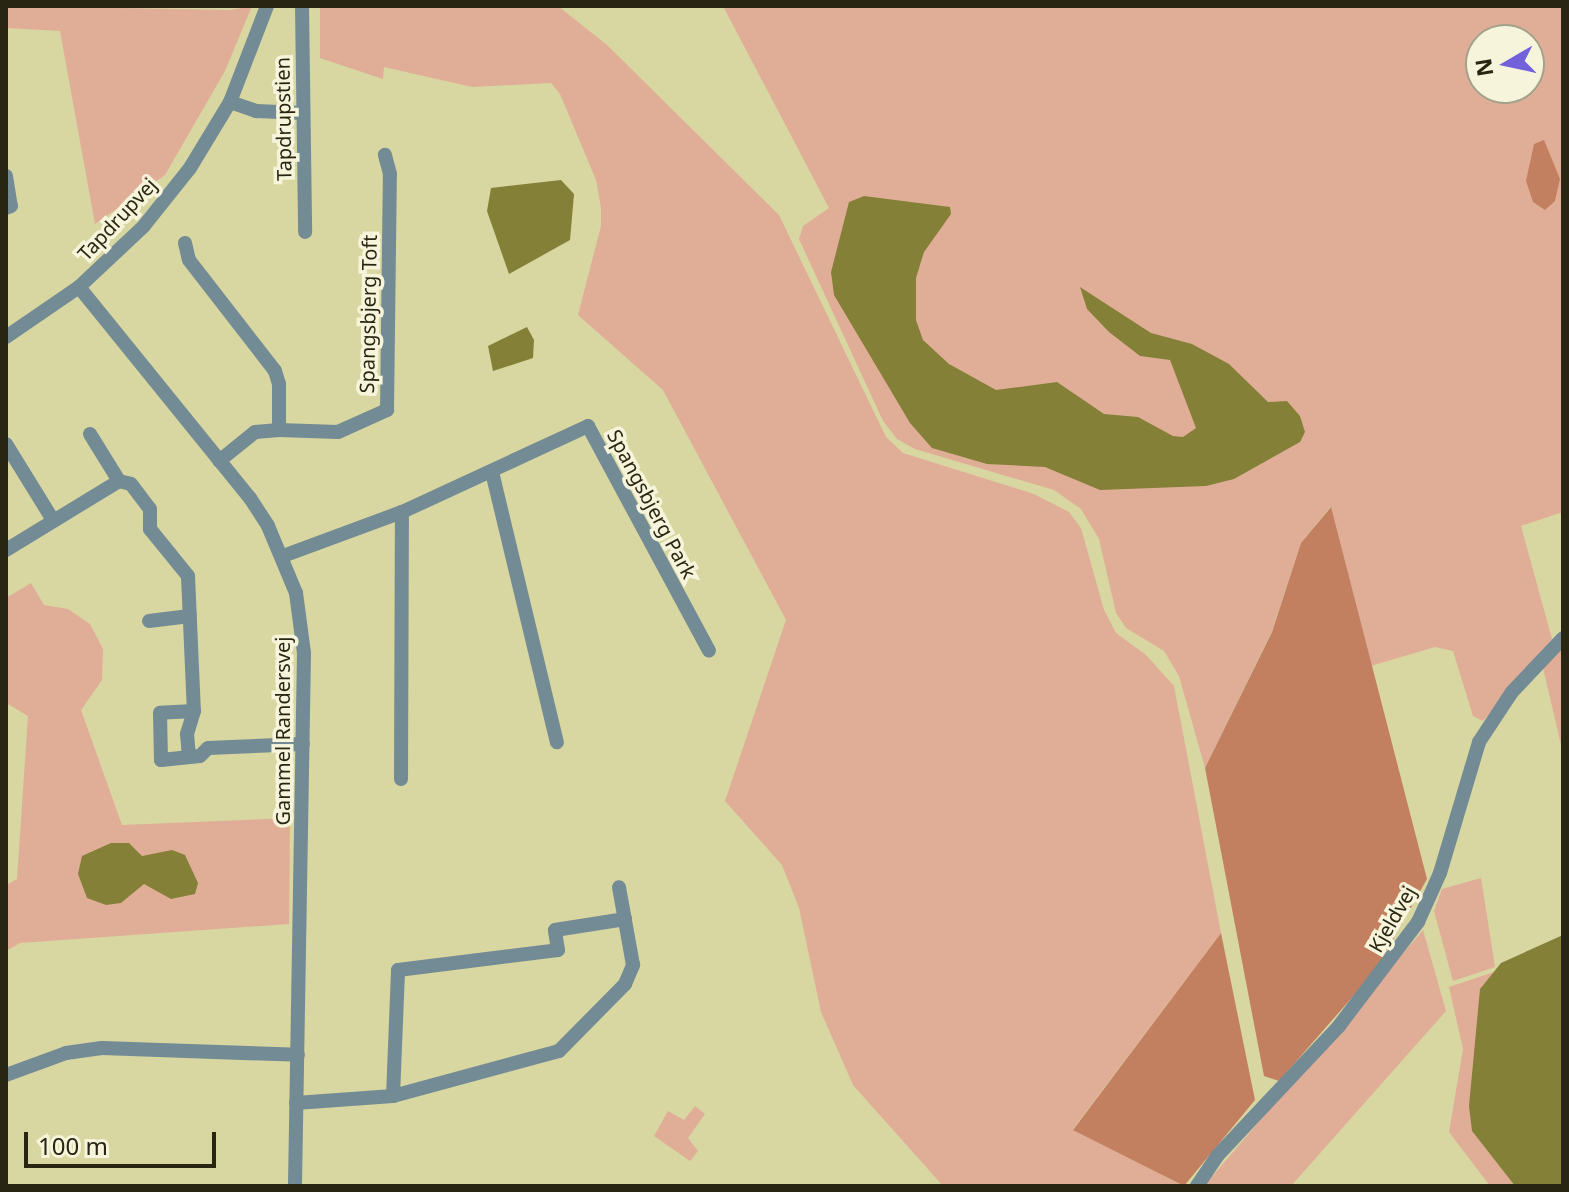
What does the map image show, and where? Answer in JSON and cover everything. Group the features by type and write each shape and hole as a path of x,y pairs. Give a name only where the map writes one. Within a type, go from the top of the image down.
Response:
{"street":[{"name":"Tapdrupvej","path":"6,337 79,287 143,227 190,168 230,102 267,6"},
{"name":"Tapdrupstien","path":"302,6 305,232"},
{"path":"230,102 256,111 303,113"},
{"name":"Spangsbjerg Toft","path":"219,461 255,432 338,432 387,410 390,174 385,155"},
{"path":"6,176 11,206 6,208"},
{"path":"185,243 189,260 275,371 279,430"},
{"name":"Gammel Randersvej","path":"79,287 268,526 283,556 301,619 303,744 295,1186"},
{"name":"Spangsbjerg Park","path":"283,556 402,512 588,426 709,651"},
{"path":"90,434 119,481 131,484 150,509 150,529 188,576 194,711 187,734 189,757"},
{"path":"6,444 53,520"},
{"path":"492,472 557,742"},
{"path":"6,550 119,481"},
{"path":"401,779 402,512"},
{"path":"149,621 190,616"},
{"name":"Kjeldvej","path":"1197,1186 1218,1155 1339,1026 1418,922 1440,873 1479,742 1512,692 1563,638"},
{"path":"194,711 160,713 161,760 189,757 208,748 303,744"},
{"path":"296,1103 393,1096 559,1051 625,984 633,965 619,887"},
{"path":"393,1096 398,970 558,950 555,930 625,919"},
{"path":"6,1075 66,1053 102,1048 298,1055"}],"shaded area":[{"path":"6,6 231,10 252,6 225,71 165,175 95,224 60,31 6,28"},
{"path":"320,6 558,6 607,45 779,215 886,437 903,453 1034,494 1069,512 1081,528 1104,610 1116,633 1146,655 1174,686 1221,933 1073,1129 1183,1186 943,1186 853,1085 821,1012 799,908 782,865 725,801 786,620 663,390 578,315 601,226 601,208 596,180 560,94 551,83 472,87 384,67 383,79 320,58"},
{"path":"723,6 1563,6 1563,512 1521,526 1552,639 1483,721 1473,716 1453,651 1435,647 1371,666 1330,507 1301,543 1272,631 1205,768 1179,676 1164,651 1126,628 1116,613 1099,539 1081,509 1054,490 915,449 897,439 883,421 799,239 803,226 829,208"},
{"path":"1544,140 1560,179 1555,201 1545,210 1533,202 1526,181 1534,144"},
{"path":"561,180 574,194 570,240 509,274 487,211 491,188"},
{"path":"864,196 950,207 951,214 924,252 916,278 916,320 923,340 949,364 996,390 1057,382 1104,414 1138,417 1173,436 1183,437 1196,428 1170,360 1140,356 1109,332 1087,309 1080,287 1151,333 1192,344 1229,364 1268,402 1287,401 1300,416 1305,432 1300,442 1234,479 1206,486 1100,490 1045,467 987,464 932,448 910,423 834,295 831,272 849,202"},
{"path":"527,327 534,340 533,358 493,371 488,346"},
{"path":"1331,507 1427,879 1376,970 1279,1081 1264,1076 1205,768 1272,632 1301,543"},
{"path":"31,583 44,605 68,609 90,624 103,649 102,680 81,710 122,825 290,818 289,924 20,943 6,951 6,885 17,879 28,716 6,703 6,598"},
{"path":"1563,645 1563,753 1543,668"},
{"path":"111,843 129,843 142,856 172,850 185,855 198,883 195,894 171,899 144,884 121,903 106,905 87,898 78,874 82,856"},
{"path":"1481,878 1495,967 1453,981 1434,911 1442,889"},
{"path":"1423,930 1446,1011 1291,1186 1204,1186"},
{"path":"1221,933 1255,1100 1184,1186 1073,1130"},
{"path":"1563,935 1563,1186 1515,1186 1472,1131 1469,1106 1480,989 1501,963"},
{"path":"1494,972 1480,989 1472,1131 1515,1186 1490,1186 1449,1132 1463,1049 1449,987"},
{"path":"695,1106 705,1114 688,1138 698,1151 690,1161 654,1136 668,1111 684,1120"}]}
